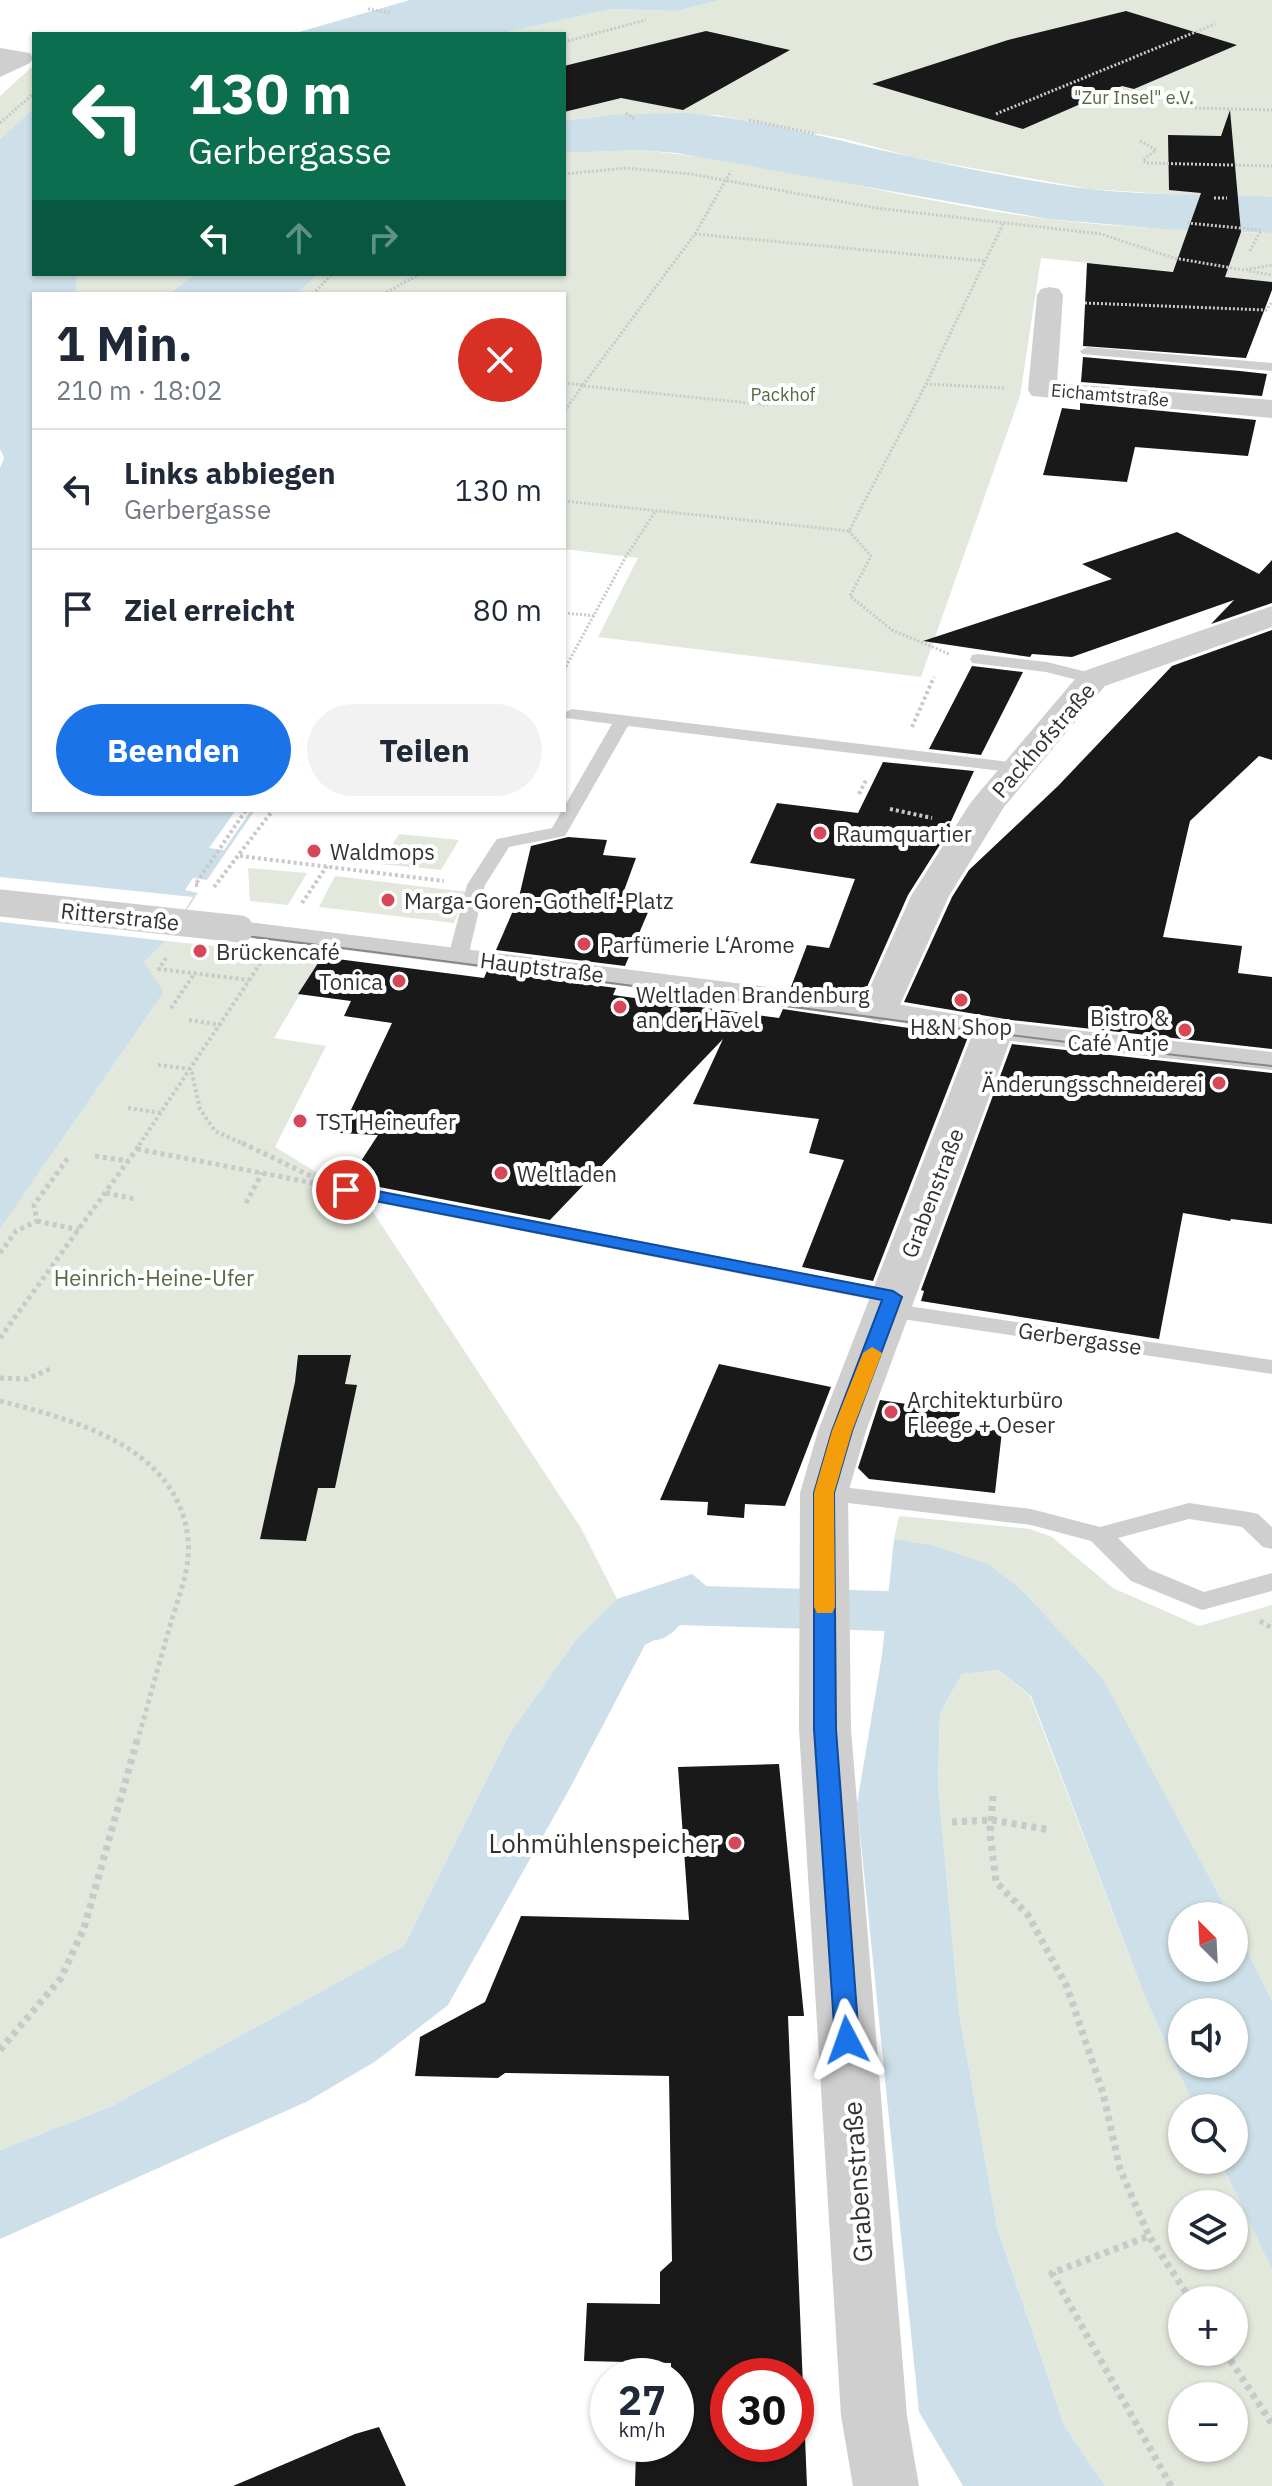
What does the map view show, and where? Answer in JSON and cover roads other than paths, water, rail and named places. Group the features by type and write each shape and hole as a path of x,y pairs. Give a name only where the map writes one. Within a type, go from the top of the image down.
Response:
{"street":[{"path":"0,55 22,58 0,70"},
{"name":"Eichamtstraße","path":"1050,298 1042,390 1272,408"},
{"name":"Packhofstraße","path":"880,1010 930,896 989,802 1093,679 1272,616"},
{"name":"Ritterstraße","path":"0,903 240,929"},
{"name":"Hauptstraße","path":"240,929 880,1010 994,1030 1272,1061"},
{"name":"Grabenstraße","path":"886,2486 874,2416 829,1790 824,1493 842,1431 994,1030"}],"lane":[{"path":"1087,351 1272,367"},
{"path":"978,659 1047,667 1093,679"},
{"path":"572,714 1018,768"},
{"path":"458,957 476,885 503,843 559,832 582,800 623,720"},
{"name":"Gerbergasse","path":"346,1190 891,1304 1272,1367"},
{"path":"824,1493 1031,1517 1100,1535 1189,1511 1249,1520 1272,1541"},
{"path":"1100,1535 1140,1575 1202,1601 1272,1582"}],"waterway":[{"path":"650,1622 663,1605 888,1611 957,1617"}],"tram line":[{"path":"0,908 318,945 1272,1066"}],"place":[{"name":"Raumquartier","path":"820,833"},
{"name":"Waldmops","path":"314,851"},
{"name":"Marga-Goren-Gothelf-Platz","path":"388,900"},
{"name":"Parfümerie L‘Arome","path":"584,944"},
{"name":"Brückencafé","path":"200,951"},
{"name":"Tonica","path":"399,981"},
{"name":"H&N Shop","path":"961,1000"},
{"name":"Weltladen Brandenburg an der Havel","path":"620,1007"},
{"name":"Bistro & Café Antje","path":"1185,1030"},
{"name":"Änderungsschneiderei","path":"1219,1083"},
{"name":"TST Heineufer","path":"300,1121"},
{"name":"Weltladen","path":"501,1173"},
{"name":"Architekturbüro Fleege + Oeser","path":"891,1412"},
{"name":"Lohmühlenspeicher","path":"735,1843"}],"park label":[{"name":"\"Zur Insel\" e.V.","path":"1134,97"},
{"name":"Packhof","path":"783,394"},
{"name":"Heinrich-Heine-Ufer","path":"154,1277"}]}
